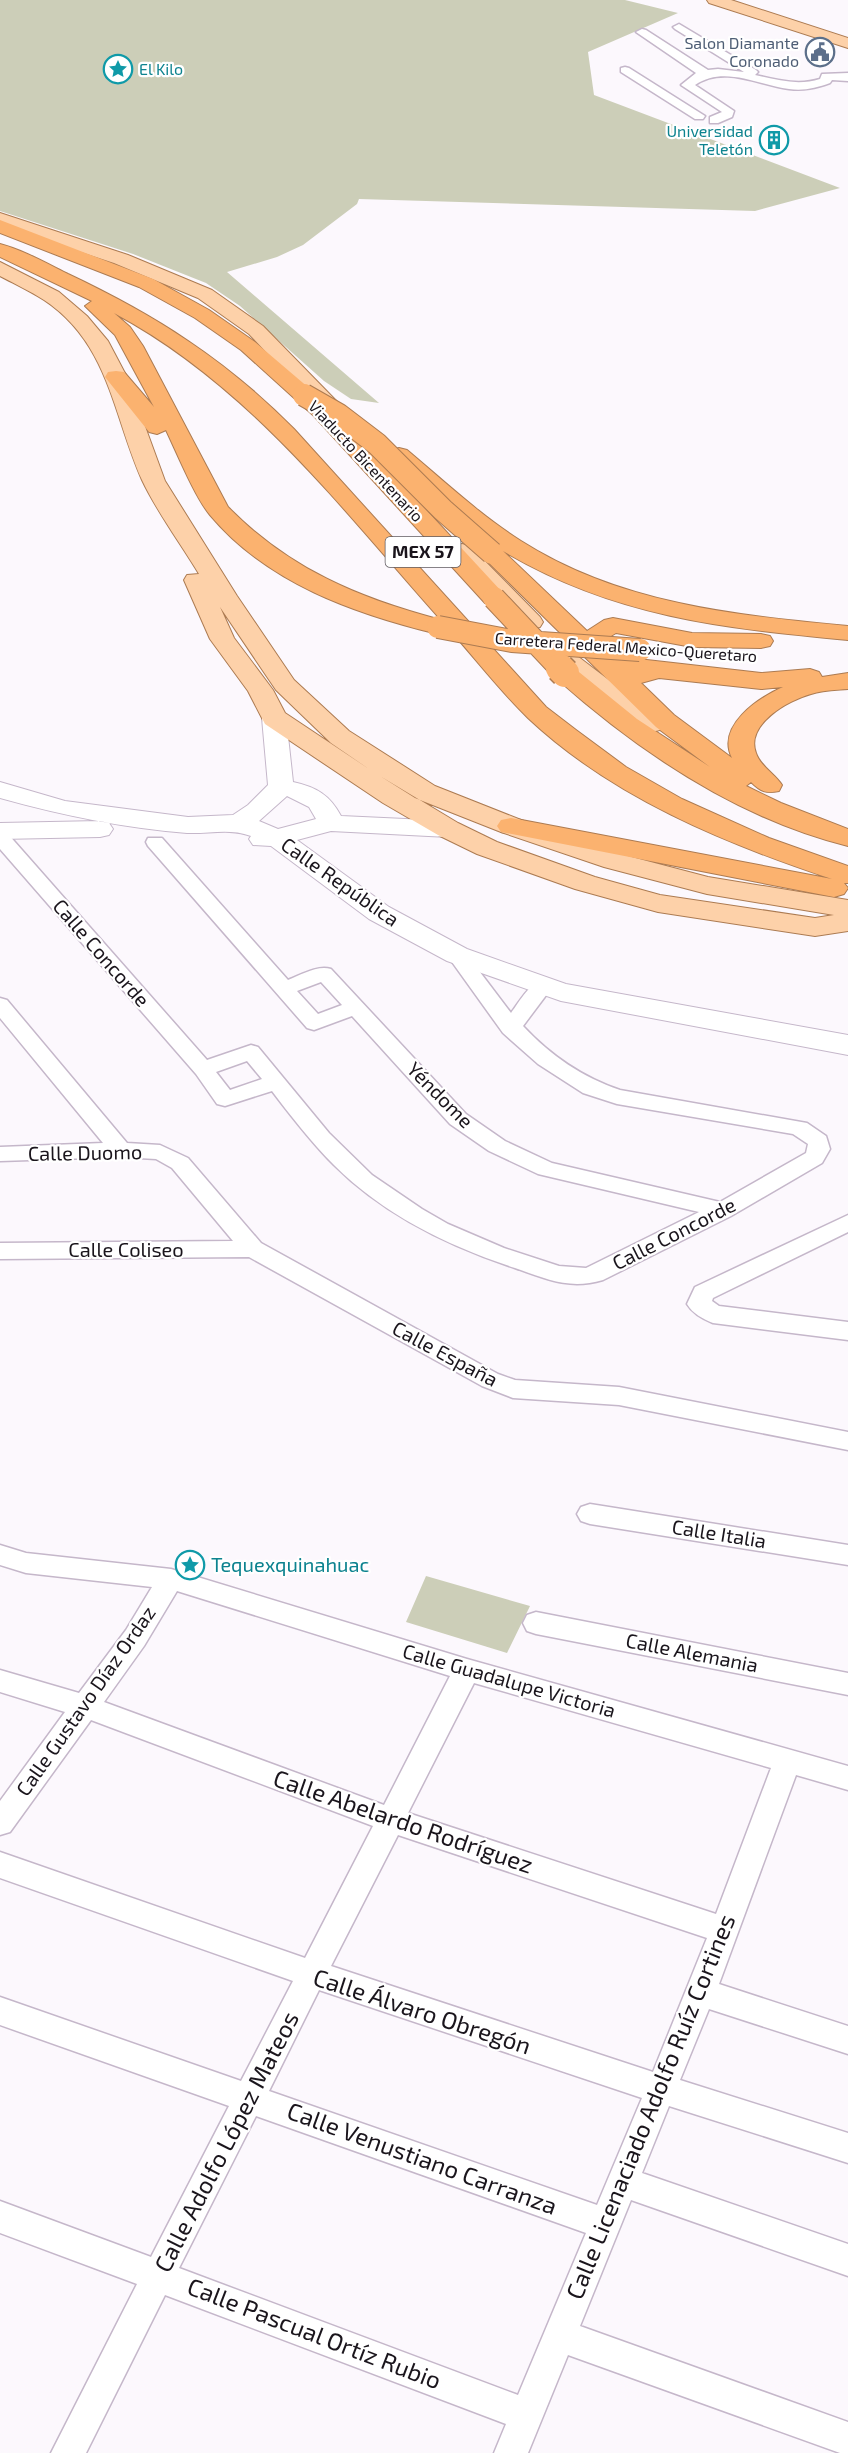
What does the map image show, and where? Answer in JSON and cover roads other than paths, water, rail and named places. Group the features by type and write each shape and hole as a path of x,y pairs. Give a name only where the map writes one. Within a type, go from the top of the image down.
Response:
{"highway":[{"name":"Viaducto Bicentenario","path":"0,226 146,284 202,314 248,346 304,395 565,673 591,697 654,743 699,771 791,816 848,838"},
{"path":"0,231 46,243"},
{"name":"MEX 57","path":"0,239 140,303 183,328 247,373 294,414 384,507 544,689 573,716 610,744 671,783 711,804 773,832 848,859"},
{"name":"MEX 57","path":"0,250 122,307 166,333 255,400 302,449 537,712 616,773 680,808 773,849 848,875"},
{"name":"Carretera Federal Mexico-Queretaro","path":"61,278 123,331 133,346 218,510 236,531 270,559 308,580 347,599 391,615 438,627 512,641 848,663"},
{"path":"116,377 150,416 185,475 218,510"},
{"path":"304,395 339,415 377,444 556,617 589,665 633,681 652,701 660,722 761,797"},
{"name":"Carretera Federal Mexico-Queretaro","path":"330,404 373,432 464,511 512,546 544,565 580,581 630,599 681,612 750,623 848,633"},
{"path":"492,553 551,591 619,618 686,633 848,646"},
{"path":"765,640 750,642 692,640 613,625 598,633 599,642 605,651 622,663 635,668 760,681 848,672"},
{"path":"633,681 647,672 658,670"},
{"path":"799,813 751,766 741,749 742,735 750,722 777,700 805,687 848,681"},
{"path":"512,826 848,891"}],"main road":[{"path":"715,0 756,5 848,28"},
{"path":"756,5 848,43"},
{"path":"0,219 121,259 205,294 256,330 330,404 441,530 589,665 631,709 660,722"},
{"path":"0,268 52,296 80,320 101,345 116,377 154,481 225,596 285,685 340,737 425,792 512,826 614,861 707,885 848,909"},
{"path":"199,552 194,577 203,598 222,639 260,690 274,718 393,797 448,829 487,848 585,883 658,903 815,927 848,922"},
{"path":"589,665 605,701 635,726 679,755 761,797 848,831"}],"street":[{"path":"679,27 766,81"},
{"path":"642,32 705,74"},
{"path":"625,70 699,116 714,120 728,114 728,111 687,85 705,74 733,73 798,88 814,86 826,78 848,78"},
{"path":"274,718 281,787"},
{"path":"281,787 297,789 316,799 328,813 331,823"},
{"path":"239,823 257,811 281,787"},
{"name":"Calle República","path":"0,790 63,808 188,825 239,823 276,837 379,913 457,955 561,992 848,1045"},
{"path":"0,831 105,829 155,842 192,843 276,837 331,823 448,829"},
{"name":"Calle Concorde","path":"0,837 202,1069 251,1052 321,1138 350,1168 386,1196 431,1225 482,1250 570,1277 587,1277 723,1210 814,1158 819,1149 818,1142 799,1128 616,1097 592,1090 556,1068 510,1028 457,955"},
{"path":"155,842 314,1023 355,1007"},
{"name":"Yéndome","path":"285,989 324,973 458,1119 497,1146 546,1169 723,1210"},
{"path":"510,1028 543,986"},
{"path":"0,1005 121,1150"},
{"path":"202,1069 225,1100 277,1082"},
{"name":"Calle Duomo","path":"0,1154 121,1150 160,1152 170,1155"},
{"name":"Calle España","path":"170,1155 180,1163 253,1249 490,1380 513,1389 619,1396 848,1441"},
{"path":"846,1226 703,1293 699,1304 713,1314 848,1331"},
{"name":"Calle Coliseo","path":"0,1251 253,1249"},
{"name":"Calle Italia","path":"590,1514 848,1555"},
{"name":"Calle Guadalupe Victoria","path":"0,1555 26,1563 171,1579 467,1670 848,1778"},
{"name":"Calle Gustavo Díaz Ordaz","path":"0,1823 135,1638 171,1579"},
{"name":"Calle Alemania","path":"536,1623 848,1684"},
{"name":"Calle Adolfo López Mateos","path":"68,2453 467,1670"},
{"name":"Calle Abelardo Rodríguez","path":"0,1681 84,1706 391,1820 724,1930"},
{"name":"Calle Licenaciado Adolfo Ruíz Cortines","path":"511,2453 558,2335 662,2091 788,1760"},
{"name":"Calle Álvaro Obregón","path":"0,1865 312,1976 662,2091 848,2148"},
{"path":"701,1992 848,2040"},
{"name":"Calle Venustiano Carranza","path":"0,2011 250,2097 605,2224"},
{"path":"623,2182 848,2260"},
{"name":"Calle Pascual Ortíz Rubio","path":"0,2217 527,2415"},
{"path":"558,2335 848,2439"}],"place":[{"name":"Salon Diamante Coronado","path":"820,52"},
{"name":"El Kilo","path":"118,69"},
{"name":"Universidad Teletón","path":"774,140"},
{"name":"Tequexquinahuac","path":"190,1565"}]}
